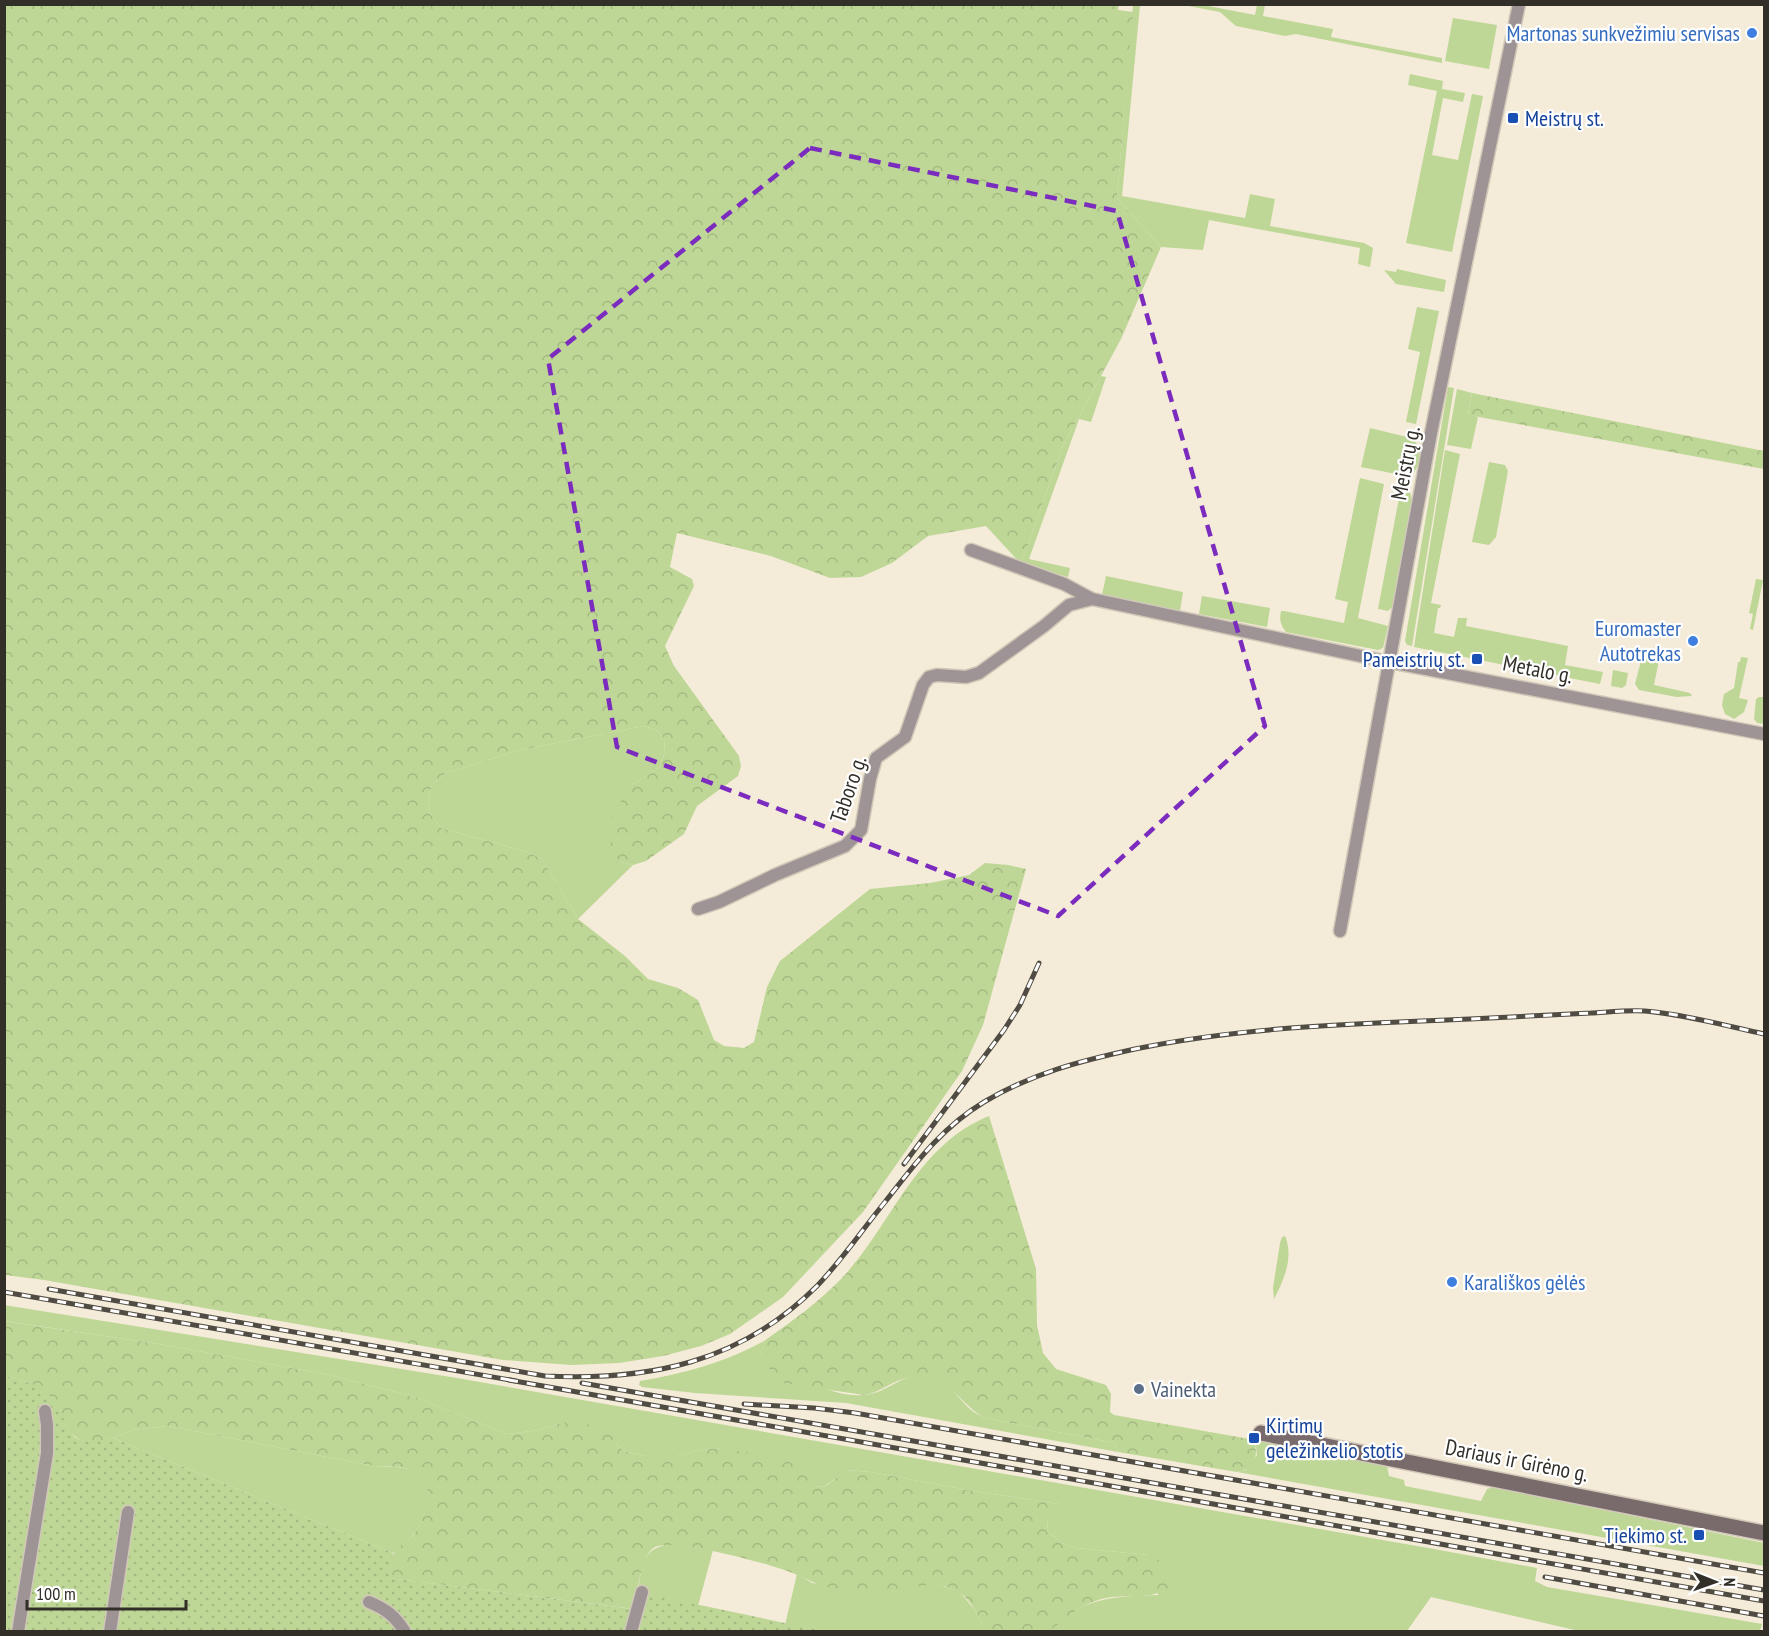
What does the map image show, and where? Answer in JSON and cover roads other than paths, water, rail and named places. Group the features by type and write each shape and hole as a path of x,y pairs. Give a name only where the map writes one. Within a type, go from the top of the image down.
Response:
{"street":[{"name":"Meistrų g.","path":"1340,930 1431,433 1519,4"},
{"name":"Metalo g.","path":"971,550 1064,584 1092,599 1389,662 1764,734"},
{"name":"Taboro g.","path":"698,909 845,846 861,830 876,758 904,737 923,685 929,677 937,675 966,677 979,673 1069,605 1092,599"},
{"path":"18,1632 47,1453 45,1411"},
{"name":"Dariaus ir Girėno g.","path":"1261,1432 1764,1533"},
{"path":"110,1632 128,1512"},
{"path":"631,1632 642,1592"},
{"path":"369,1602 386,1608 405,1632"}],"railway":[{"path":"904,1164 1004,1030 1020,1005 1039,963"},
{"path":"49,1289 545,1376 621,1375 656,1370 691,1362 725,1350 757,1333 787,1312 826,1276 918,1161 955,1123 1002,1092 1076,1063 1177,1041 1260,1031 1625,1011 1674,1015 1764,1034"},
{"path":"4,1292 516,1381"},
{"path":"509,1380 1764,1601"},
{"path":"582,1383 1764,1590"},
{"path":"744,1404 855,1413 1764,1573"},
{"path":"1545,1577 1764,1616"}],"place":[{"name":"Martonas sunkvežimiu servisas","path":"1752,33"},
{"name":"Meistrų st.","path":"1513,118"},
{"name":"Euromaster Autotrekas","path":"1693,641"},
{"name":"Pameistrių st.","path":"1477,659"},
{"name":"Karališkos gėlės","path":"1452,1282"},
{"name":"Vainekta","path":"1139,1389"},
{"name":"Kirtimų geležinkelio stotis","path":"1254,1438"},
{"name":"Tiekimo st.","path":"1699,1535"}]}
